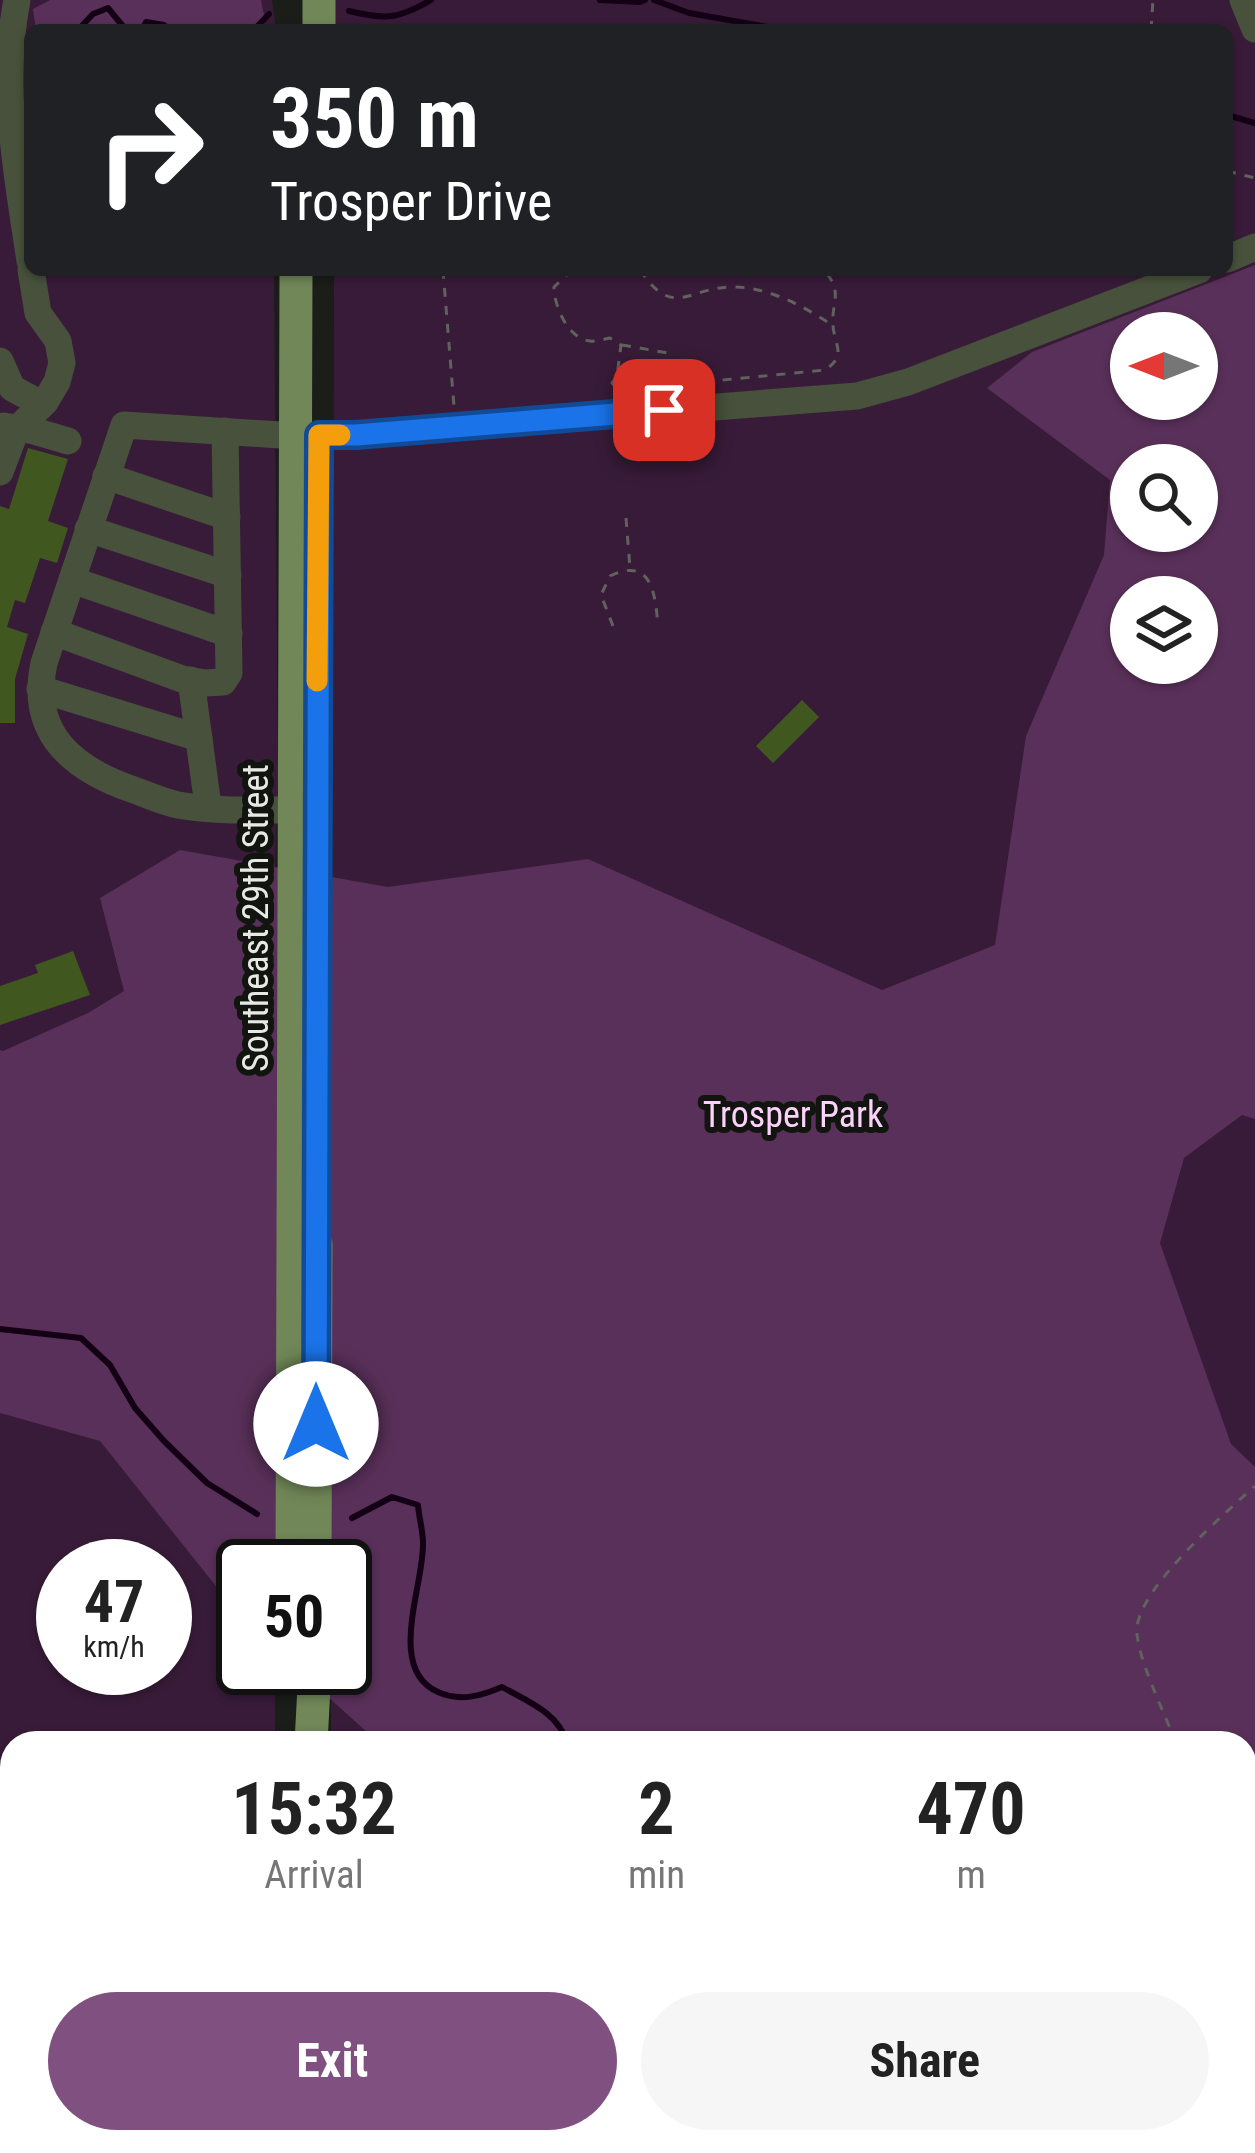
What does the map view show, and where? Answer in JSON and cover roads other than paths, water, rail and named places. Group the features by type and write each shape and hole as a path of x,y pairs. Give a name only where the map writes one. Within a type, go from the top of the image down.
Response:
{"main road":[{"name":"Southeast 29th Street","path":"296,276 308,436"},
{"name":"Southeast 29th Street","path":"292,1539 308,436 319,276"},
{"name":"Southeast 29th Street","path":"306,809 315,1539"},
{"path":"291,1695 292,1731"},
{"path":"312,1731 314,1695"}],"street":[{"path":"17,0 12,24 10,126 24,220"},
{"path":"1244,0 1255,28"},
{"path":"5,416 34,400 40,407 57,382 62,363 58,340 38,313 33,276"},
{"path":"306,809 177,805 113,783 74,762 50,733 40,689 44,663 124,425 308,436 857,396 908,382 1183,276"},
{"path":"0,361 5,416 0,472"},
{"path":"5,416 68,441"},
{"path":"54,632 191,680 223,682 230,673 225,431"},
{"path":"106,476 226,517"},
{"path":"88,530 228,575"},
{"path":"72,580 229,634"},
{"path":"191,680 208,806"},
{"path":"40,689 199,738"}],"waterway":[{"path":"349,11 392,16 431,0"},
{"path":"600,0 645,0"},
{"path":"654,0 689,13 751,24"},
{"path":"84,24 108,8 121,24"},
{"path":"260,24 269,14"},
{"path":"145,24 158,24"},
{"path":"1233,117 1255,123"},
{"path":"0,1329 81,1338 110,1365 135,1408 164,1441 207,1483 257,1514"},
{"path":"352,1518 392,1497 418,1505 423,1543 411,1646 422,1681 454,1697 502,1687 550,1716 562,1731"}],"park label":[{"name":"Trosper Park","path":"793,1114"}]}
